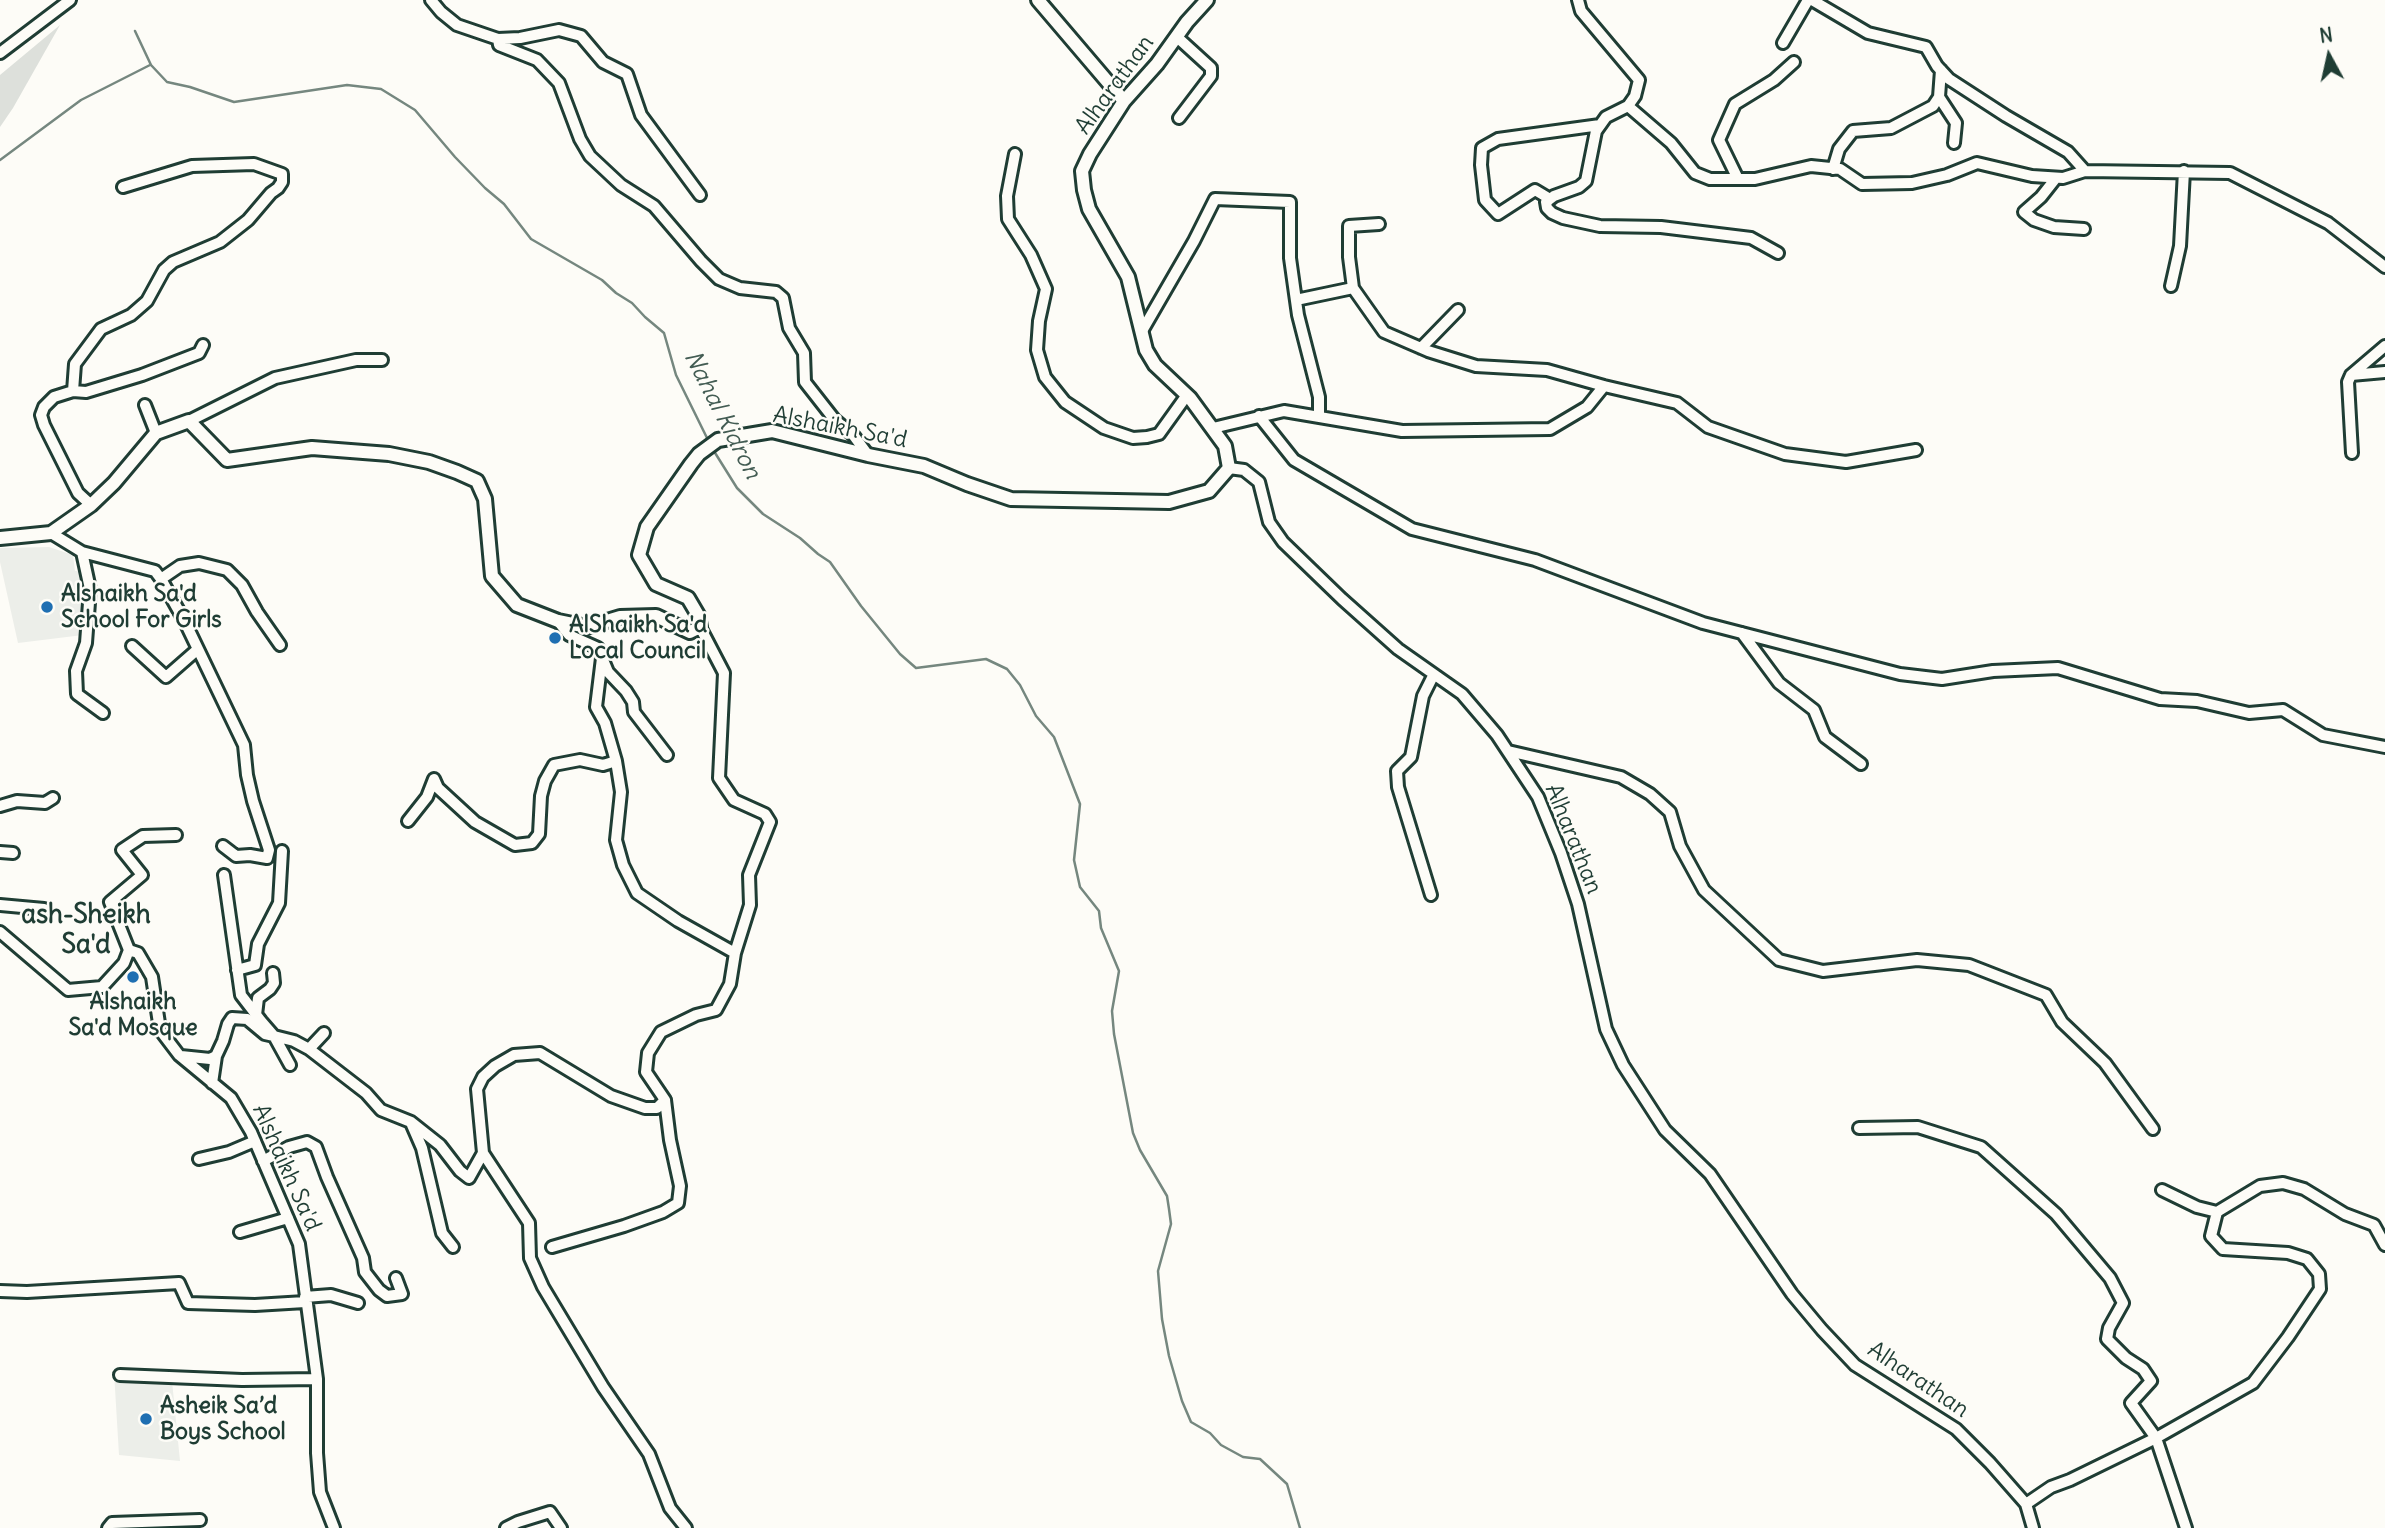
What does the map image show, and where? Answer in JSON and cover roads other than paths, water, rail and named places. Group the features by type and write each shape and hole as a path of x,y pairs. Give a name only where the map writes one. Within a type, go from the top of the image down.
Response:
{"street":[{"path":"0,53 70,0"},
{"path":"432,0 441,12 457,25 498,38 520,38 559,30 581,36 603,62 627,74 641,115 700,195"},
{"path":"1038,0 1124,101"},
{"name":"Alharathan","path":"1207,0 1124,101 1082,171 1089,209 1128,277 1146,350 1154,365 1187,395 1213,428 1225,446 1229,468 1244,470 1259,482 1269,522 1283,542 1342,600 1398,649 1462,694 1508,751 1538,797 1562,853 1578,904 1606,1030 1623,1065 1665,1130 1710,1174 1792,1293 1855,1364 1956,1429 2025,1504 2033,1528"},
{"path":"1578,0 1581,11 1639,80 1635,96 1628,106 1606,117 1596,131 1587,181 1550,199 1546,202 1546,208 1577,222 1600,226 1661,227 1751,238 1778,253"},
{"path":"1783,43 1810,0 1868,33 1926,47 1949,79 2006,117 2067,152 2085,171"},
{"path":"1177,37 1211,68 1211,76 1179,118"},
{"path":"498,38 499,45 537,61 559,83 580,139 590,156 621,185 654,206 719,279 740,288 776,292 783,298 789,328 804,353 805,382 834,419 855,436 869,455"},
{"path":"1738,179 1719,139 1735,104 1774,80 1794,62"},
{"path":"1833,169 1839,149 1853,131 1891,128 1933,106 1938,97 1941,70"},
{"path":"1938,97 1956,123 1954,143"},
{"path":"1628,106 1671,143 1695,173 1710,179 1755,179 1811,166 1840,169 1861,184 1912,183 1947,175 1977,163 2032,176 2056,178 2085,171 2230,173 2328,223 2385,267"},
{"path":"1550,199 1535,190 1498,214 1485,200 1482,148 1498,139 1600,125"},
{"path":"1015,154 1007,196 1009,219 1031,255 1046,289 1039,321 1037,350 1045,377 1065,402 1104,428 1132,438 1158,434 1187,395"},
{"path":"73,391 75,364 101,329 131,316 147,301 163,270 173,262 220,242 248,220 278,188 282,174 254,164 192,166 123,187"},
{"path":"2171,286 2180,246 2184,171"},
{"path":"2056,178 2024,212 2034,220 2054,227 2084,229"},
{"path":"1142,331 1215,199 1290,202 1290,258 1298,315 1319,397 1319,417"},
{"path":"1380,224 1349,226 1353,288 1384,332 1421,348 1476,366 1547,370 1677,403 1708,427 1785,454 1846,462 1916,450"},
{"path":"1296,300 1353,288"},
{"path":"1421,348 1458,310"},
{"path":"92,505 78,493 41,415 44,407 54,397 73,391 86,392 200,353 204,345"},
{"path":"2352,453 2348,382 2351,375 2385,346"},
{"path":"0,538 51,533 92,505 156,433 189,421 275,378 356,360 382,360"},
{"path":"2351,375 2385,372"},
{"path":"1213,428 1284,411 1402,431 1550,429 1587,407 1604,386"},
{"path":"145,405 156,433"},
{"path":"1259,415 1294,460 1412,529 1535,560 1703,623 1900,674 1942,679 1993,671 2058,668 2160,699 2197,701 2249,713 2283,710 2323,735 2385,747"},
{"path":"189,421 227,460 312,448 389,454 429,461 477,481 485,499 492,576 517,604 558,621 587,627 620,617 656,615 690,632 700,627 724,673 719,778 734,800 765,814 770,822 749,875 750,905 730,984 716,1010 696,1015 661,1032 648,1053 646,1072 665,1100 680,1186 678,1203 663,1212 624,1226 552,1247"},
{"name":"Alshaikh Sa'd","path":"700,627 698,615 688,598 656,583 639,555 647,527 699,454 718,440 772,431 924,466 1011,499 1169,502 1209,491 1229,468"},
{"path":"51,533 82,552 155,571 161,579 244,745 253,801 269,850 267,858 236,856 223,846"},
{"path":"82,552 90,589 86,643 76,671 77,694 103,713"},
{"path":"161,579 180,566 199,563 227,570 242,585 280,645"},
{"path":"558,621 569,635 598,648 608,672 626,691 634,712 667,755"},
{"path":"1742,633 1779,682 1814,710 1825,737 1861,764"},
{"path":"132,646 166,677 198,649"},
{"path":"602,658 596,707 605,723 617,761 621,792 616,840 624,865 637,893 678,921 736,953"},
{"path":"1431,895 1398,787 1396,771 1411,757 1423,696 1433,676"},
{"path":"1508,751 1621,776 1650,794 1670,812 1680,846 1704,890 1779,960 1823,971 1917,960 1969,965 2046,995 2062,1022 2105,1063 2153,1129"},
{"path":"408,821 427,797 434,779 438,788 475,822 515,845 532,843 539,834 541,796 545,781 554,765 580,760 603,765 617,761"},
{"path":"0,806 17,801 45,803 53,798"},
{"name":"Alshaikh Sa'd","path":"176,835 143,836 122,850 142,875 110,902 130,950 138,953 152,977 160,1030 179,1055 231,1098 256,1142 299,1244 317,1380 320,1492 334,1528"},
{"path":"237,970 255,965 258,944 279,903 282,851"},
{"path":"0,852 13,853"},
{"path":"223,875 241,995 274,1036 290,1065"},
{"path":"0,905 44,909"},
{"path":"0,932 68,990 102,987 124,963 130,950"},
{"path":"256,1015 258,998 274,983 273,973"},
{"path":"212,1083 216,1056 228,1024 232,1018 247,1019 265,1034 294,1041 309,1049 366,1093 381,1110 411,1122 440,1145 460,1171 469,1178 483,1153"},
{"path":"309,1049 324,1033"},
{"path":"665,1100 657,1108 645,1108 611,1096 540,1053 514,1055 483,1077 477,1089 483,1153 529,1223 530,1258 543,1287 603,1387 649,1454 670,1508 686,1528"},
{"path":"179,1055 197,1059 216,1056"},
{"path":"411,1122 422,1148 442,1233 453,1247"},
{"path":"1859,1128 1918,1127 1981,1147 2056,1214 2110,1278 2123,1303 2109,1328 2107,1339 2126,1358 2143,1369 2151,1381 2131,1403 2156,1437 2186,1528"},
{"path":"199,1159 256,1142"},
{"path":"263,1161 289,1147 307,1142 316,1147 363,1258 365,1272 387,1296 402,1294 396,1278"},
{"path":"2025,1504 2051,1488 2156,1437 2253,1383 2320,1289 2319,1274 2307,1259 2288,1253 2223,1249 2211,1236 2217,1212 2260,1186 2283,1182 2304,1189 2345,1214 2374,1225 2385,1245"},
{"path":"2162,1190 2197,1207 2217,1212"},
{"path":"240,1232 288,1219"},
{"path":"0,1291 27,1292 179,1283 188,1303 256,1305 331,1295 358,1303"},
{"path":"120,1375 317,1380"},
{"path":"506,1528 550,1512 561,1528"},
{"path":"108,1528 112,1523 200,1520"}],"waterway":[{"name":"Nahal Kidron","path":"135,31 151,65 167,82 234,102 347,85 381,89 415,110 455,157 504,204 531,239 602,280 664,333 676,375 709,442"},
{"path":"0,160 81,100 150,65"},
{"name":"Nahal Kidron","path":"712,448 737,488 763,514 830,562 861,606 900,654 916,668 986,659 1007,669 1020,685 1036,716 1054,737 1080,804 1074,860 1080,887 1099,911 1101,928 1119,971 1112,1011 1133,1133 1167,1196 1171,1224 1158,1271 1162,1319 1182,1401 1191,1422 1210,1433 1221,1445 1243,1457 1260,1459 1287,1484 1300,1528"}],"place":[{"name":"Alshaikh Sa'd School For Girls","path":"47,607"},
{"name":"AlShaikh Sa'd Local Council","path":"555,638"},
{"name":"Alshaikh Sa'd Mosque","path":"133,977"},
{"name":"Asheik Sa’d Boys School","path":"146,1419"}],"district":[{"name":"ash-Sheikh Sa'd","path":"86,931"}]}
